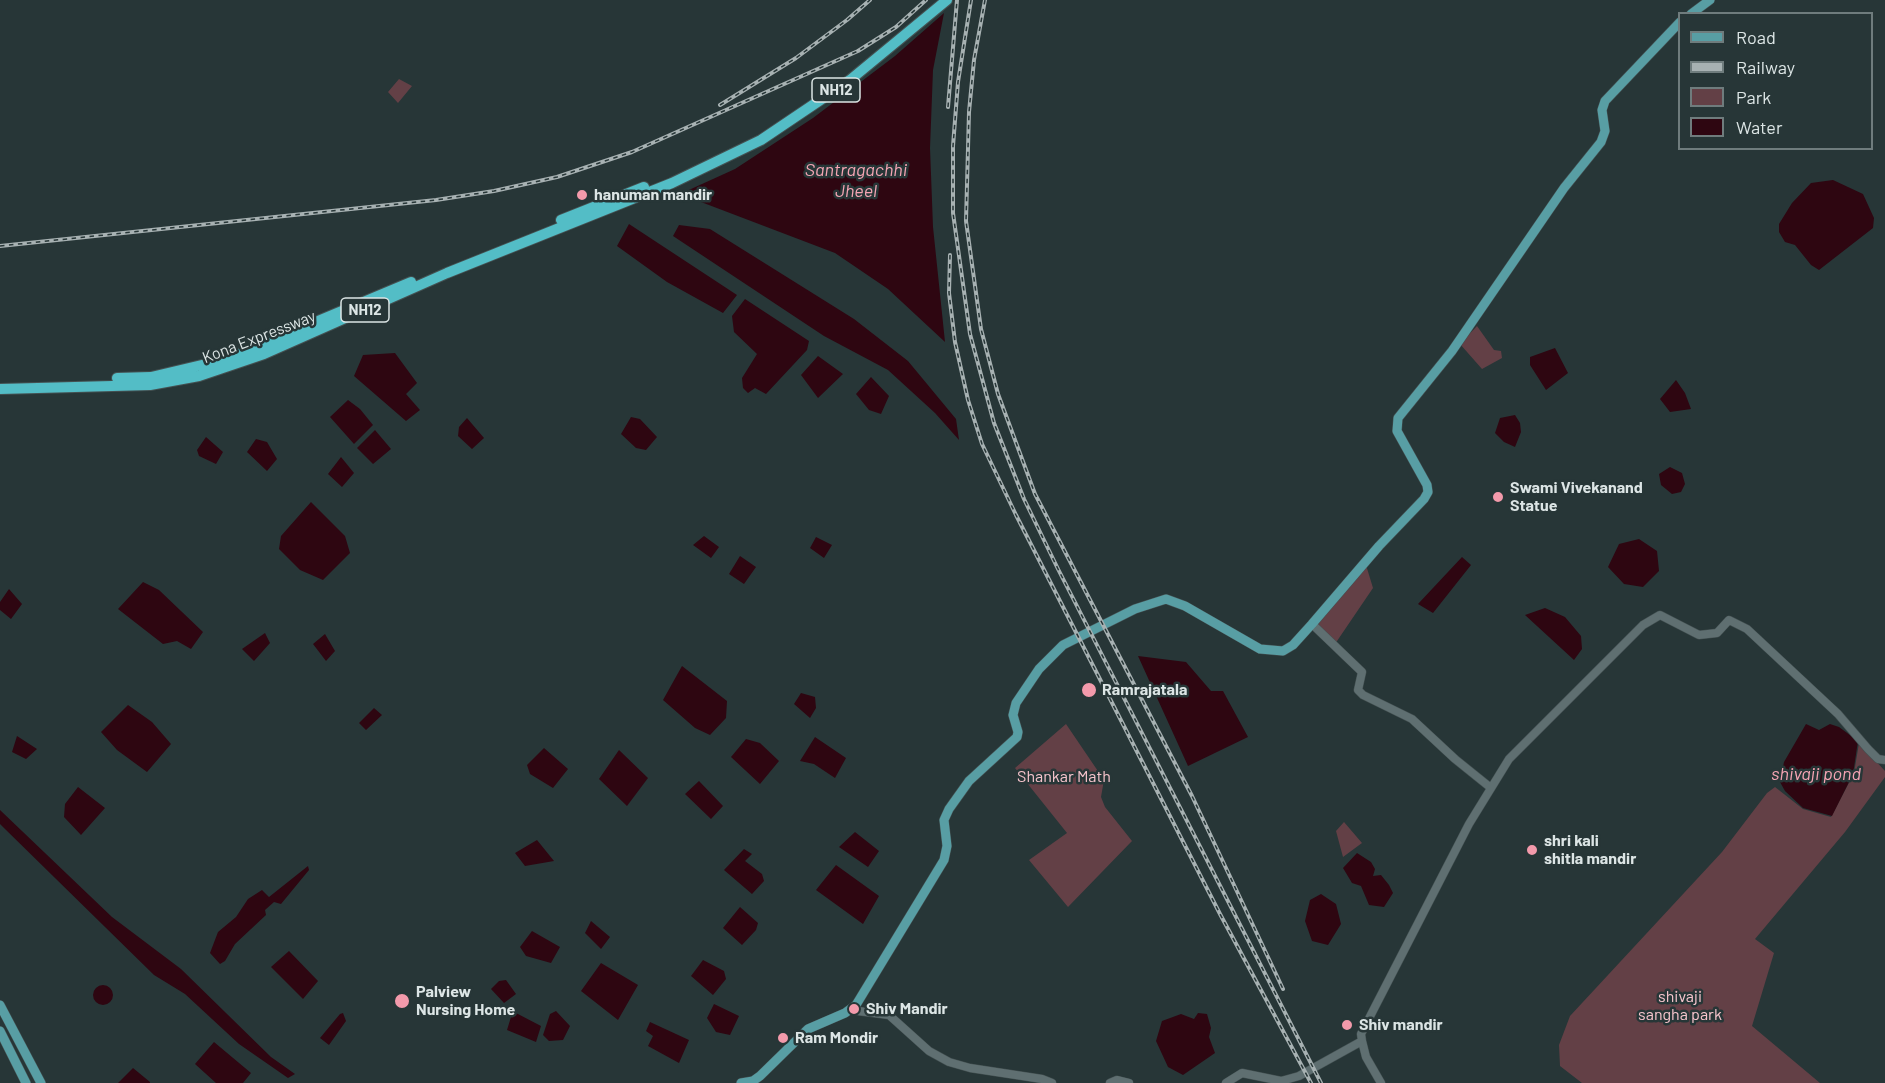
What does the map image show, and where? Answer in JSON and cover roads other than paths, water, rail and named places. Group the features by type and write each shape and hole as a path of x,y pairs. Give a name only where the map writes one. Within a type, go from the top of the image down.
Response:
{"highway":[{"name":"Kona Expressway","path":"0,389 150,385 199,376 232,366 493,254 672,183 760,140 812,108 850,80 947,0"},
{"name":"Kona Expressway","path":"0,383 151,377 227,359 503,243 672,176 713,163"}],"main road":[{"path":"1694,12 1710,0"},
{"path":"741,1083 753,1081 760,1076 808,1029 850,1010 944,860 947,846 944,820 949,809 969,781 1017,737 1018,732 1013,715 1016,703 1039,669 1063,645 1135,609 1166,599 1185,606 1235,636 1268,651 1289,648 1426,496 1427,485 1397,431 1398,418 1452,351 1564,188 1600,142 1605,131 1602,110 1605,101 1678,24"},
{"path":"0,1005 41,1083"},
{"path":"0,1031 26,1083"}],"street":[{"path":"1381,1083 1366,1057 1361,1034 1469,824 1509,759 1643,625 1659,615 1699,635 1717,633 1729,620 1747,629 1838,714 1868,750 1878,759 1885,760"},
{"path":"1312,624 1362,672 1358,690 1363,695 1412,719 1455,759 1491,788"},
{"path":"850,1010 889,1015 929,1051 949,1062 970,1068 1042,1079 1052,1083"},
{"path":"1226,1083 1242,1073 1281,1081 1299,1076 1362,1041"},
{"path":"1110,1083 1117,1080 1129,1083"}],"water":[{"name":"Santragachhi Jheel","path":"944,13 933,70 930,148 933,227 945,342 888,289 835,253 680,194 735,169 813,118 895,56"},
{"path":"1833,180 1863,194 1874,218 1873,228 1819,270 1811,265 1795,245 1785,242 1779,232 1779,224 1792,203 1811,183"},
{"path":"629,224 737,295 723,313 667,282 617,246"},
{"path":"679,225 710,229 854,319 908,361 956,419 959,440 935,413 888,370 824,336 673,236"},
{"path":"745,299 809,341 807,350 766,394 755,388 748,393 743,388 742,378 757,354 734,332 732,316"},
{"path":"1555,348 1568,373 1546,390 1530,365 1530,357"},
{"path":"395,353 417,383 406,394 420,410 406,421 354,376 363,355"},
{"path":"818,356 843,374 818,398 801,375"},
{"path":"871,377 889,396 881,414 869,410 856,394"},
{"path":"1676,380 1685,393 1691,409 1670,412 1660,399"},
{"path":"348,400 360,409 373,425 354,444 330,417"},
{"path":"1515,415 1520,423 1521,432 1515,447 1504,442 1495,433 1500,418"},
{"path":"631,417 640,419 657,437 646,450 636,448 621,434"},
{"path":"467,418 484,438 472,449 458,436 459,427"},
{"path":"375,430 391,449 373,464 357,448"},
{"path":"206,437 223,452 216,464 199,456 197,450"},
{"path":"256,439 267,442 277,459 267,471 247,452"},
{"path":"341,457 354,473 342,487 328,474"},
{"path":"1670,467 1682,473 1685,484 1681,492 1672,494 1661,485 1659,474"},
{"path":"311,502 345,536 350,553 323,580 300,570 279,549 281,536"},
{"path":"704,536 719,547 711,558 693,545"},
{"path":"816,537 832,545 824,558 810,548"},
{"path":"1639,539 1657,551 1659,571 1643,587 1624,584 1608,567 1619,544"},
{"path":"740,556 756,567 744,584 729,574"},
{"path":"1462,557 1471,565 1433,613 1418,604"},
{"path":"143,582 159,590 203,632 191,649 177,641 163,644 118,609"},
{"path":"9,589 22,604 11,619 0,610 0,602"},
{"path":"1545,608 1565,617 1581,636 1582,649 1574,660 1525,615"},
{"path":"265,633 270,643 254,661 242,649"},
{"path":"325,634 335,651 326,661 313,644"},
{"path":"1138,656 1186,662 1211,691 1223,691 1248,737 1188,766"},
{"path":"682,666 727,701 726,718 710,735 695,728 663,700"},
{"path":"801,693 815,697 816,708 810,718 794,704"},
{"path":"128,705 152,722 171,744 147,772 117,750 101,732"},
{"path":"374,708 382,715 366,730 359,723"},
{"name":"shivaji pond","path":"1806,724 1819,730 1830,724 1839,727 1858,741 1853,774 1832,816 1803,808 1785,791 1780,782 1784,762"},
{"path":"17,736 37,749 26,759 12,752"},
{"path":"815,737 846,758 835,778 814,764 800,761"},
{"path":"746,739 760,743 779,761 760,784 731,757"},
{"path":"544,748 568,769 553,788 530,774 527,765"},
{"path":"619,750 648,778 627,806 599,779"},
{"path":"699,781 723,806 711,819 685,794"},
{"path":"78,787 105,808 81,835 64,817 65,804"},
{"path":"0,810 112,917 181,969 271,1057 295,1074 288,1078 239,1044 185,994 154,975 0,824"},
{"path":"855,832 879,851 868,867 839,847"},
{"path":"537,840 554,861 525,866 515,853"},
{"path":"744,849 752,854 745,861 762,874 764,881 752,894 724,870"},
{"path":"1357,853 1371,862 1375,869 1373,876 1381,875 1393,893 1384,907 1369,905 1361,886 1352,883 1343,868"},
{"path":"836,865 879,896 863,924 816,890"},
{"path":"308,866 309,870 281,904 274,902 265,910 266,915 235,944 225,961 220,964 210,953 218,932 236,917 248,899 262,890 269,897"},
{"path":"1321,894 1336,904 1341,924 1328,945 1312,941 1305,921 1310,900"},
{"path":"740,907 758,923 756,930 742,945 723,928"},
{"path":"591,921 610,937 601,949 585,933"},
{"path":"532,931 560,947 551,963 526,956 520,947"},
{"path":"289,951 318,981 303,999 271,967"},
{"path":"703,960 724,971 726,979 713,995 691,976"},
{"path":"601,963 638,985 618,1020 581,991"},
{"path":"506,980 516,994 504,1003 491,989 499,981"},
{"path":"103,985 110,988 113,995 110,1002 103,1005 96,1002 93,995 96,988"},
{"path":"714,1004 739,1016 730,1035 716,1032 707,1018"},
{"path":"556,1011 570,1026 563,1040 549,1041 543,1035 550,1014"},
{"path":"343,1013 346,1021 329,1045 320,1038"},
{"path":"516,1013 541,1026 536,1042 507,1030 511,1017"},
{"path":"1198,1013 1207,1014 1211,1028 1209,1037 1215,1053 1183,1075 1168,1067 1156,1041 1162,1021 1181,1014 1194,1019"},
{"path":"650,1022 689,1040 679,1063 648,1046 653,1036 646,1031"},
{"path":"214,1042 251,1073 243,1083 216,1083 195,1064"},
{"path":"133,1068 150,1082 150,1083 118,1083"}],"railway":[{"path":"720,105 796,58 870,0"},
{"path":"0,246 436,200 494,191 557,177 632,152 858,51 896,27 926,0"},
{"path":"948,107 957,0"},
{"path":"971,0 958,82 953,146 953,213 970,334 994,423 1024,499 1058,569 1321,1083"},
{"path":"985,0 974,60 969,112 966,221 981,329 998,394 1035,494 1192,796 1283,989"},
{"path":"950,255 949,293 955,342 968,400 982,444 1220,914 1311,1083"}],"place":[{"name":"hanuman mandir","path":"582,195"},
{"name":"Swami Vivekanand Statue","path":"1498,497"},
{"name":"Ramrajatala","path":"1089,690"},
{"name":"shri kali shitla mandir","path":"1532,850"},
{"name":"Palview Nursing Home","path":"402,1001"},
{"name":"Shiv Mandir","path":"854,1009"},
{"name":"Shiv mandir","path":"1347,1025"},
{"name":"Ram Mondir","path":"783,1038"}],"park label":[{"name":"Shankar Math","path":"1064,777"},
{"name":"shivaji sangha park","path":"1680,1006"}]}
